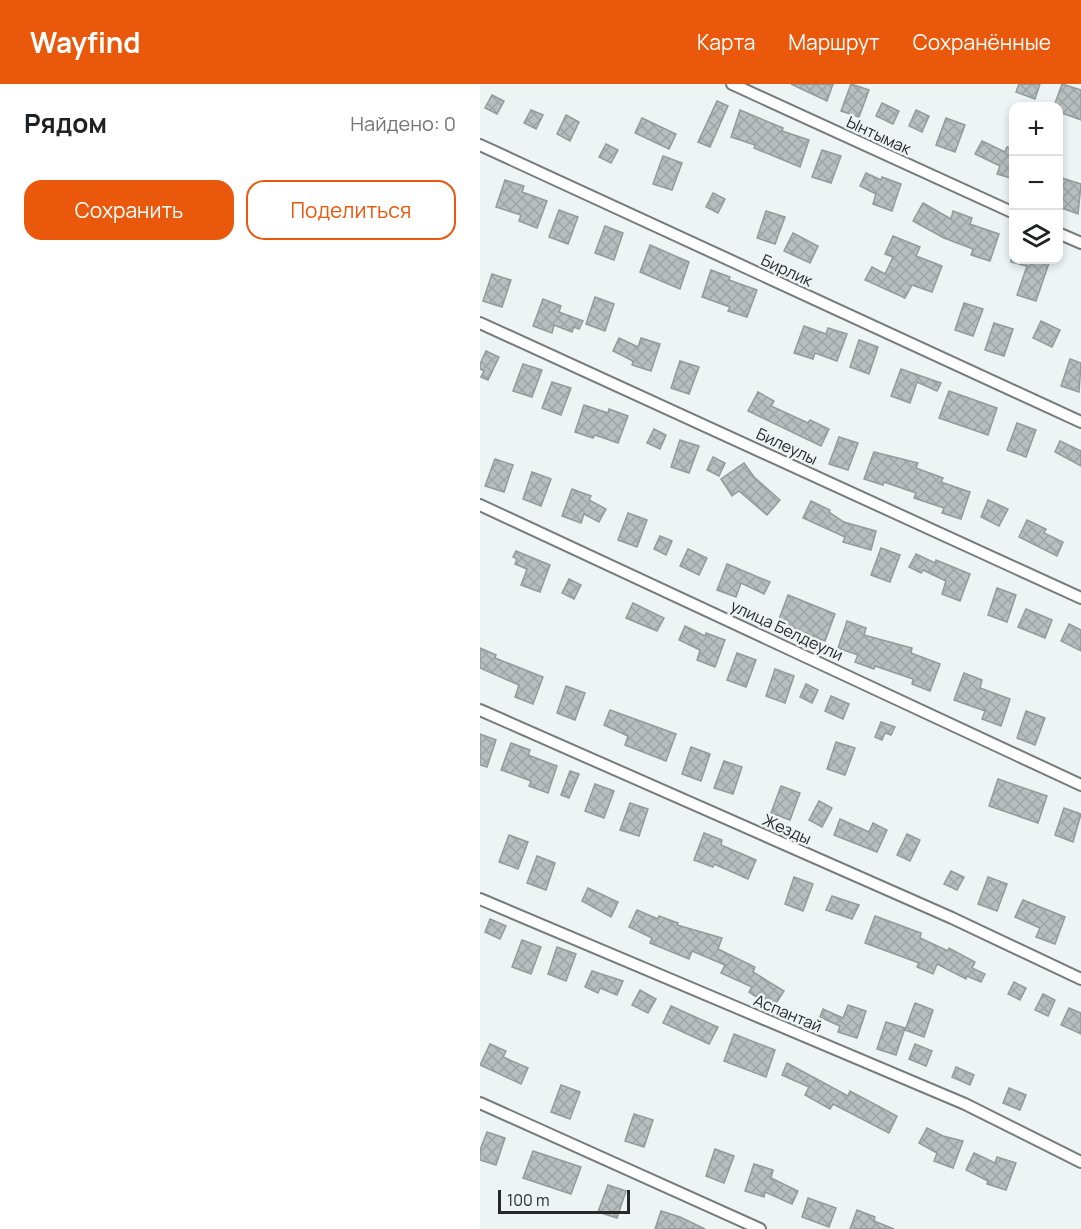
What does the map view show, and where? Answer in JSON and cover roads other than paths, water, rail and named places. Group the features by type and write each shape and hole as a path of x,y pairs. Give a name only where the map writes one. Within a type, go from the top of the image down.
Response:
{"street":[{"name":"Ынтымак","path":"732,84 1009,211"},
{"name":"Бирлик","path":"480,145 1081,422"},
{"path":"1063,235 1081,243"},
{"name":"Билеулы","path":"480,323 1081,598"},
{"name":"улица Белдеули","path":"480,505 1081,785"},
{"name":"Жезды","path":"480,710 941,913 1081,979"},
{"name":"Аспантай","path":"480,899 965,1104 1081,1162"},
{"path":"480,1103 760,1229"}]}
